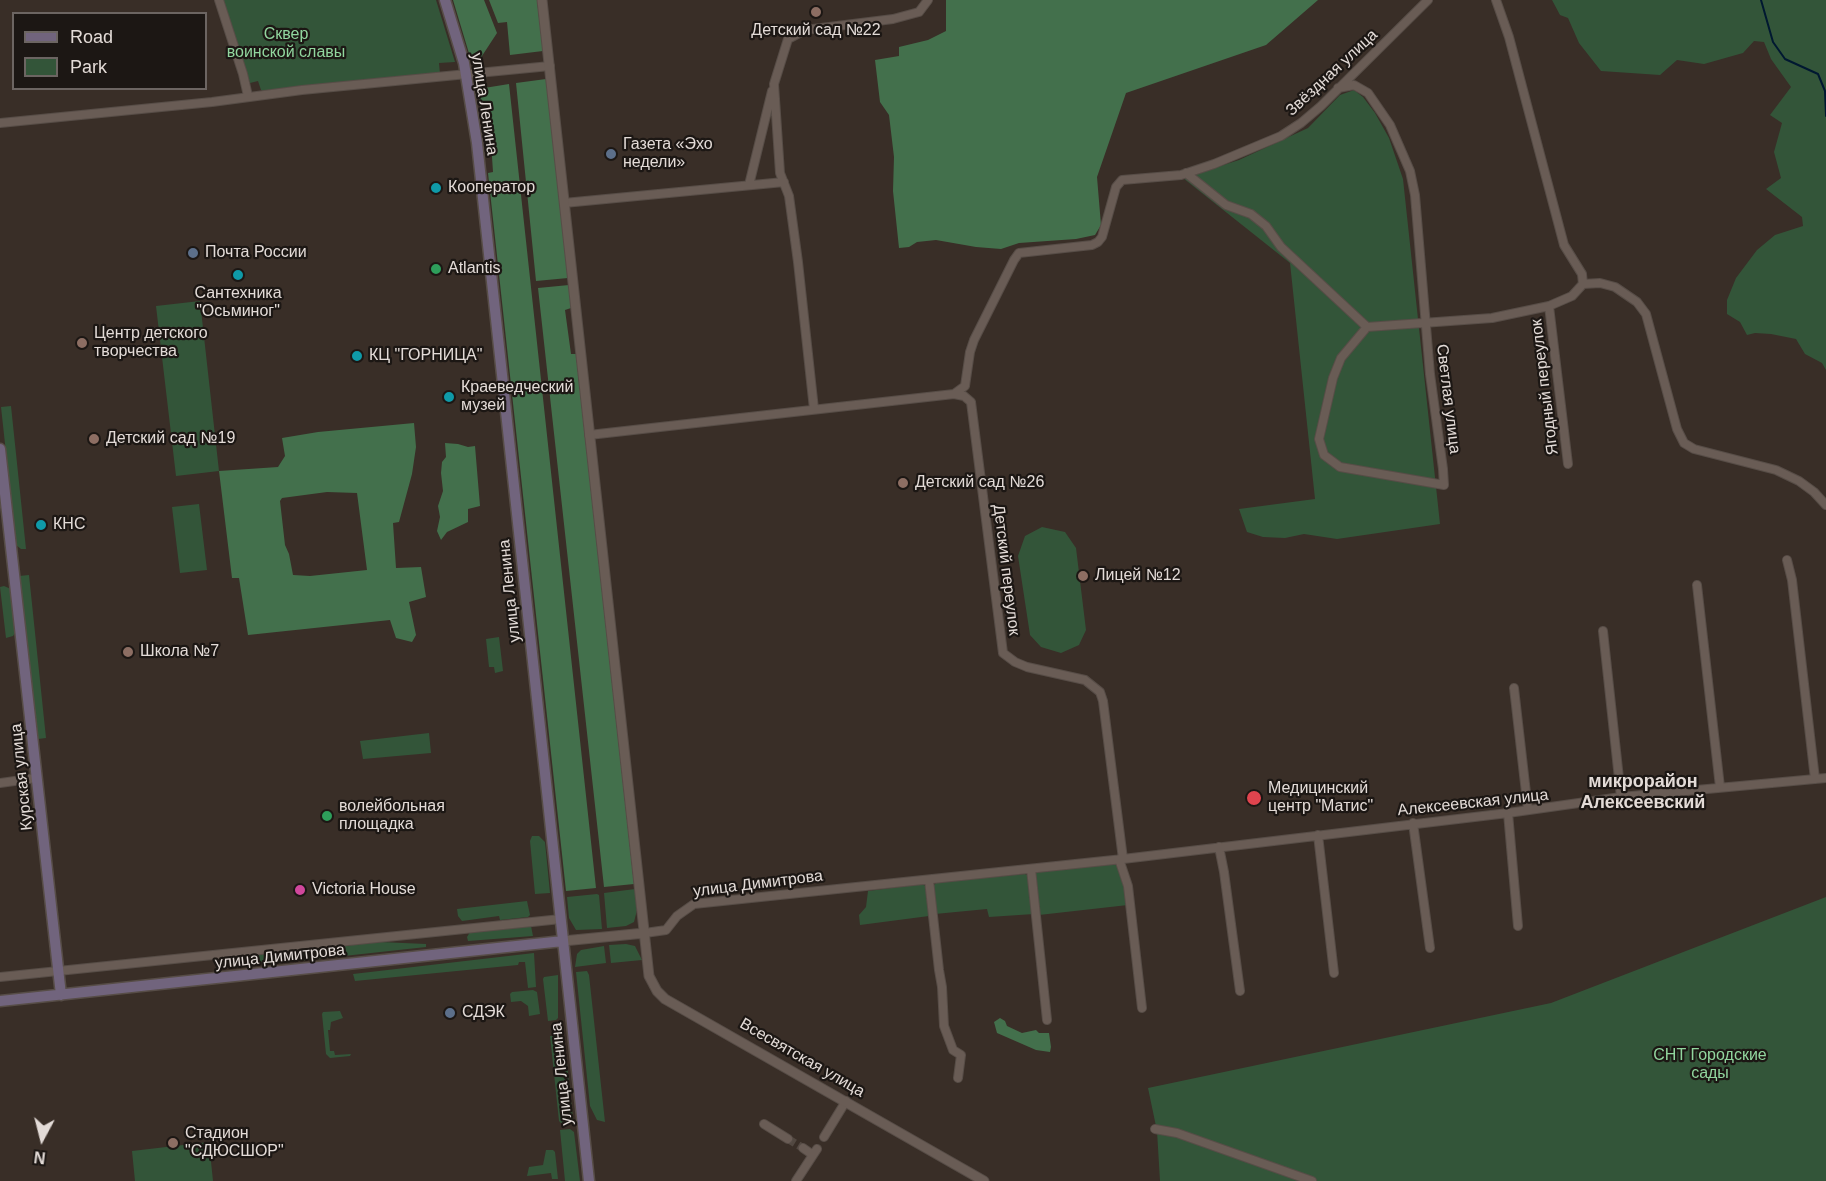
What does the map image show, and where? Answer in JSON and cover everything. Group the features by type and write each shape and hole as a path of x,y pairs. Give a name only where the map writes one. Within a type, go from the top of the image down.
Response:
{"main road":[{"name":"улица Ленина","path":"445,0 460,48 477,142 589,1181"},
{"name":"Курская улица","path":"0,449 61,995"},
{"name":"улица Димитрова","path":"0,1001 563,941"}],"street":[{"path":"219,0 248,96"},
{"name":"Всесвятская улица","path":"542,0 649,976 657,991 665,999 984,1181"},
{"path":"749,185 774,84 788,39 805,30 894,19 920,12 928,0"},
{"name":"Звёздная улица","path":"954,394 965,386 970,351 974,340 1008,270 1019,253 1092,245 1102,237 1116,187 1122,180 1186,173 1281,136 1301,123 1428,0"},
{"path":"1496,0 1509,37 1564,245 1582,274 1583,284"},
{"path":"0,123 550,66"},
{"path":"774,84 780,173 789,196 814,409"},
{"name":"Светлая улица","path":"1338,88 1354,85 1368,93 1390,125 1410,171 1415,195 1430,374 1444,485 1340,467 1324,455 1319,439 1333,378 1341,358 1366,327"},
{"path":"1186,173 1226,205 1251,214 1266,226 1281,247 1366,327 1492,318 1549,306 1572,296 1583,284 1600,283 1615,286 1637,302 1646,314 1677,429 1684,443 1694,449 1776,470 1799,481 1826,505"},
{"path":"564,204 784,182"},
{"name":"Ягодный переулок","path":"1549,306 1568,464"},
{"path":"589,435 954,394"},
{"name":"Детский переулок","path":"954,394 964,396 971,402 1003,653 1027,667 1085,680 1100,692 1103,701 1121,859"},
{"path":"1787,560 1792,580 1815,779"},
{"path":"1697,585 1720,788"},
{"path":"1603,631 1622,797"},
{"path":"1514,688 1528,810"},
{"path":"0,783 36,778"},
{"name":"Алексеевская улица","path":"1121,859 1508,813 1622,797 1826,778"},
{"path":"1508,813 1518,926"},
{"path":"1413,823 1430,948"},
{"path":"1318,835 1334,973"},
{"path":"1219,848 1240,991"},
{"path":"958,1078 961,1055 953,1050 944,1026 942,987 929,880 1121,859 1128,886 1142,1008"},
{"path":"1031,868 1047,1020"},
{"name":"улица Димитрова","path":"645,933 666,930 677,916 694,904 929,880"},
{"path":"0,977 561,919"},
{"path":"563,941 645,933"},
{"path":"824,1137 846,1101"},
{"path":"765,1124 788,1139"},
{"path":"1155,1129 1177,1133 1312,1181"},
{"path":"796,1181 815,1152 802,1148"}],"green space":[{"name":"Сквер воинской славы","path":"223,0 436,0 455,62 439,63 440,74 265,92 261,90 258,81 250,83"},
{"path":"453,0 484,0 497,33 480,59 471,60"},
{"path":"489,0 537,0 543,51 510,55 507,22 498,23"},
{"path":"946,0 1318,0 1266,45 1126,93 1097,177 1101,225 1095,235 1076,239 1019,243 1001,249 936,240 917,242 909,247 899,248 893,191 894,157 889,115 880,102 875,60 899,56 899,47 928,40 946,31"},
{"path":"1552,0 1826,0 1826,370 1822,363 1805,354 1796,339 1771,334 1747,335 1740,322 1727,314 1727,300 1736,278 1757,250 1775,235 1803,226 1802,217 1766,189 1781,178 1774,152 1782,123 1770,115 1791,87 1771,59 1764,42 1754,41 1743,53 1704,64 1677,60 1660,75 1601,71 1579,43 1568,18 1560,15"},
{"path":"546,79 568,278 536,281 516,83"},
{"path":"509,84 596,888 566,891 488,173 493,172 490,132 483,133 478,89"},
{"path":"1354,90 1363,97 1375,113 1389,138 1403,179 1440,524 1337,539 1304,534 1285,538 1263,537 1247,532 1239,509 1315,499 1290,263 1183,178 1239,160 1308,128 1340,95"},
{"path":"569,285 571,308 565,310 571,354 576,354 634,884 604,887 538,288"},
{"path":"200,301 219,471 176,476 156,306"},
{"path":"11,406 26,549 21,549 16,545 1,407"},
{"path":"414,423 416,447 412,474 399,522 393,523 396,568 421,567 426,597 409,602 416,635 412,642 396,638 390,620 248,635 239,578 232,578 219,471 278,467 285,456 282,438 318,432","holes":["327,492 357,493 367,570 310,576 293,575 285,545 280,501 282,498"]},
{"path":"445,443 475,446 480,506 468,509 468,522 447,532 441,540 437,531 440,517 438,506 443,491 441,473 442,462 446,457"},
{"path":"199,504 207,570 180,573 172,507"},
{"path":"1042,527 1065,532 1076,548 1086,630 1079,645 1061,653 1041,647 1030,635 1018,556 1025,536"},
{"path":"29,575 46,738 38,739 19,576"},
{"path":"0,587 11,589 15,633 6,638"},
{"path":"499,637 503,671 495,673 494,667 489,667 486,639"},
{"path":"429,733 431,753 363,759 360,741"},
{"path":"532,836 539,836 545,842 550,893 535,894 530,841"},
{"path":"1115,863 1122,871 1128,905 1039,915 1033,873"},
{"path":"1025,874 1029,876 1034,914 989,917 987,909 935,914 932,887 937,882"},
{"path":"922,884 927,887 929,916 860,925 859,915 866,907 868,891"},
{"path":"635,889 637,910 634,922 626,926 607,928 604,893"},
{"path":"599,895 602,929 576,930 569,918 567,897"},
{"name":"СНТ Городские сады","path":"1826,897 1826,1181 1160,1181 1157,1131 1148,1088 1551,1003"},
{"path":"527,901 530,915 528,917 500,920 499,916 462,921 458,916 457,909"},
{"path":"531,926 533,936 468,941 467,937 470,932"},
{"path":"380,942 426,944 426,947 280,963 248,962 256,955"},
{"path":"609,945 635,946 642,960 611,963"},
{"path":"604,946 606,963 575,967 577,954 581,950"},
{"path":"534,953 536,987 528,988 525,962 519,962 518,965 355,981 353,974"},
{"path":"587,971 605,1122 597,1120 590,1106 576,972"},
{"path":"558,975 558,1018 548,1021 543,979"},
{"path":"533,990 537,992 540,1014 529,1016 528,1006 521,1001 511,1002 510,994"},
{"path":"340,1011 343,1018 331,1022 330,1030 328,1030 330,1051 334,1051 335,1055 351,1054 330,1058 326,1054 322,1014 323,1012"},
{"path":"1000,1018 1007,1026 1022,1033 1036,1030 1039,1033 1049,1033 1050,1052 1036,1050 997,1033 994,1022"},
{"path":"550,1036 557,1036 567,1064 573,1119 568,1123 559,1121"},
{"path":"570,1129 574,1132 580,1181 565,1181 560,1130"},
{"path":"209,1142 213,1181 135,1181 132,1151"},
{"path":"546,1150 555,1152 558,1179 552,1179 551,1173 527,1176 529,1167 543,1165"}],"waterway":[{"path":"1761,0 1773,42 1785,59 1818,74 1825,91 1826,116"}],"tunnel":[{"path":"788,1139 803,1148"}],"place":[{"name":"Детский сад №22","path":"816,12"},
{"name":"Газета «Эхо недели»","path":"611,154"},
{"name":"Кооператор","path":"436,188"},
{"name":"Почта России","path":"193,253"},
{"name":"Atlantis","path":"436,269"},
{"name":"Сантехника \"Осьминог\"","path":"238,275"},
{"name":"Центр детского творчества","path":"82,343"},
{"name":"КЦ \"ГОРНИЦА\"","path":"357,356"},
{"name":"Краеведческий музей","path":"449,397"},
{"name":"Детский сад №19","path":"94,439"},
{"name":"Детский сад №26","path":"903,483"},
{"name":"КНС","path":"41,525"},
{"name":"Лицей №12","path":"1083,576"},
{"name":"Школа №7","path":"128,652"},
{"name":"Медицинский центр \"Матис\"","path":"1254,798"},
{"name":"волейбольная площадка","path":"327,816"},
{"name":"Victoria House","path":"300,890"},
{"name":"СДЭК","path":"450,1013"},
{"name":"Стадион \"СДЮСШОР\"","path":"173,1143"}],"district":[{"name":"микрорайон Алексеевский","path":"1643,792"}]}
